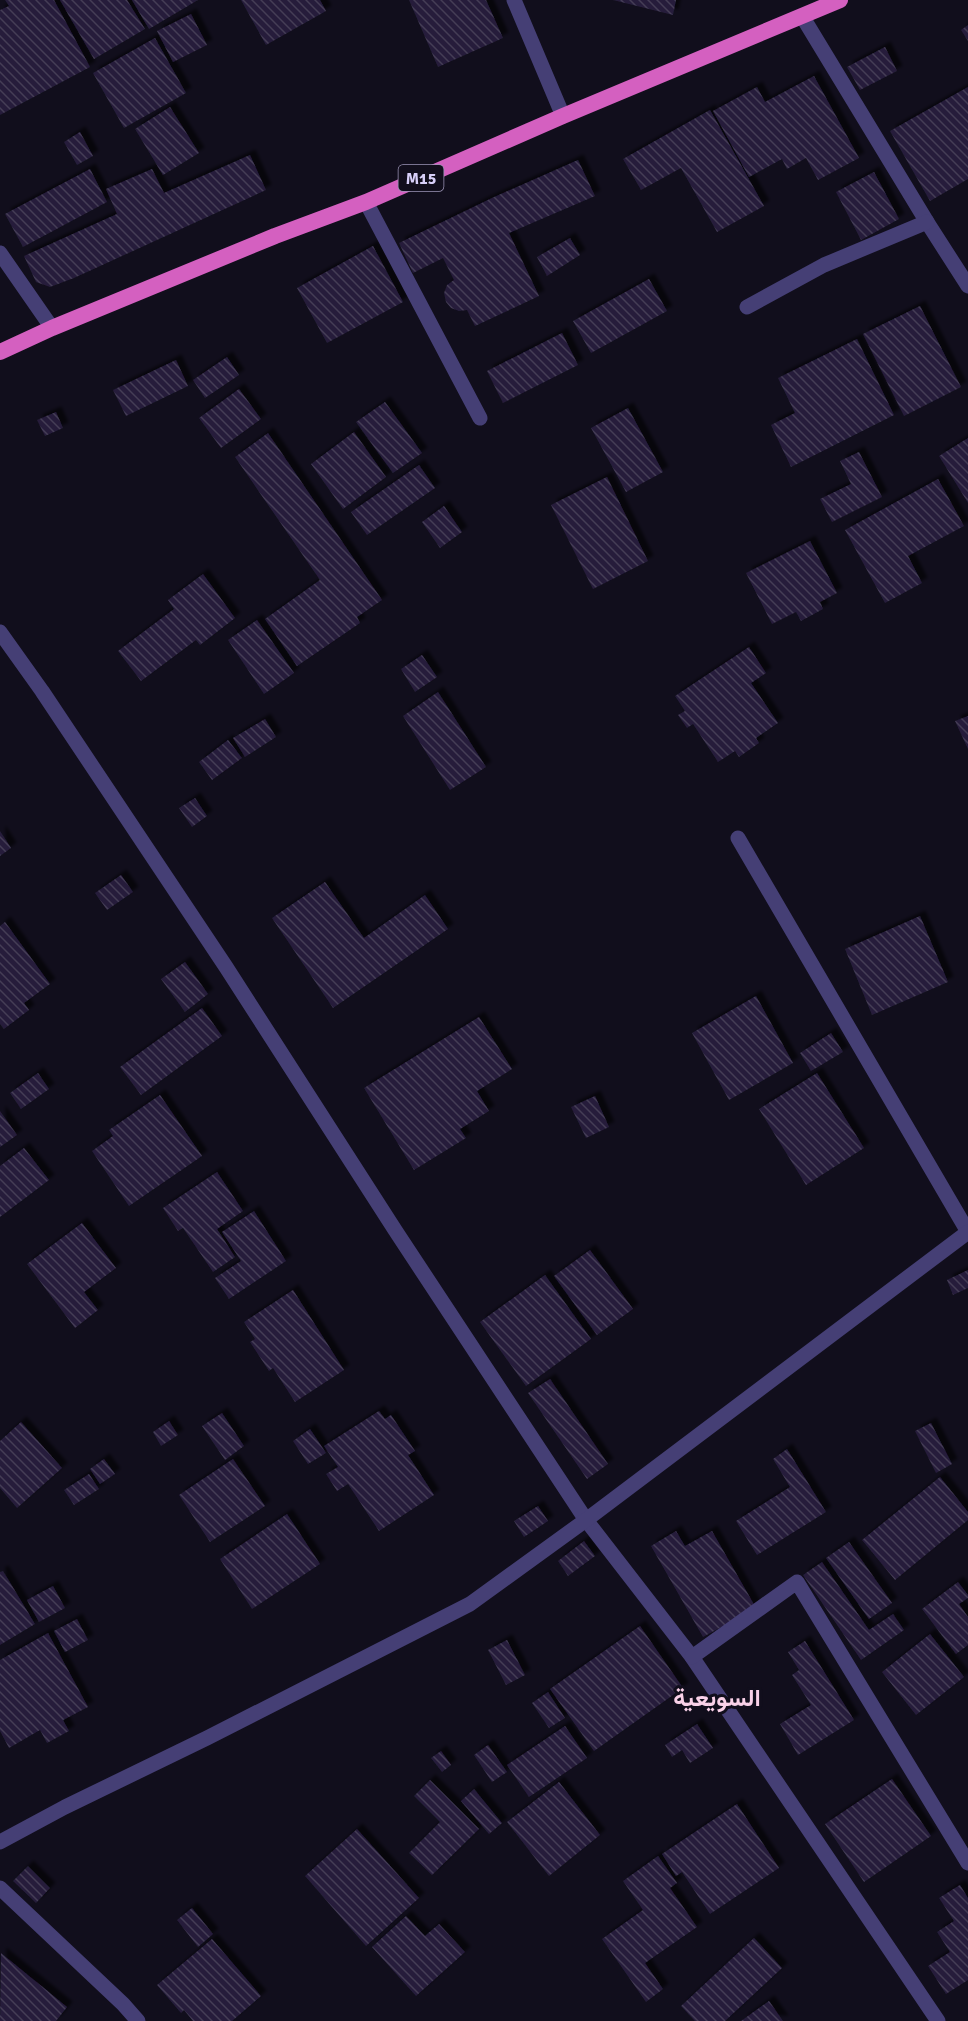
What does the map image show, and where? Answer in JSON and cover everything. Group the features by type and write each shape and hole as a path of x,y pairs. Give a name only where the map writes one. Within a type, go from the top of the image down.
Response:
{"highway":[{"name":"M15","path":"0,352 52,328 274,236 366,202 563,116 840,0"}],"street":[{"path":"514,0 563,116"},
{"path":"802,16 968,286"},
{"path":"366,202 480,418"},
{"path":"747,307 824,265 927,222"},
{"path":"0,253 52,328"},
{"path":"0,632 42,691 226,967 395,1230 586,1520 692,1657 938,2021"},
{"path":"0,1842 65,1807 207,1738 470,1604 586,1520 968,1232 738,838"},
{"path":"692,1657 797,1582 968,1863"},
{"path":"0,1888 123,2004 138,2021"}],"building":[{"path":"5,0 54,0 90,67 0,115 0,10 9,6"},
{"path":"60,0 127,0 145,29 94,59"},
{"path":"132,0 198,0 149,29"},
{"path":"241,0 320,0 326,11 266,45"},
{"path":"409,0 486,0 503,38 438,67"},
{"path":"613,0 676,0 673,15"},
{"path":"191,14 207,45 173,62 157,31"},
{"path":"968,25 968,41 961,30"},
{"path":"155,38 186,93 124,128 93,73"},
{"path":"885,47 897,71 860,90 847,67"},
{"path":"814,76 859,158 818,180 806,158 787,169 782,159 749,177 713,111 757,87 765,102"},
{"path":"968,87 968,179 930,201 890,131"},
{"path":"170,107 199,153 163,175 135,129"},
{"path":"710,110 764,206 717,232 681,168 641,190 623,159"},
{"path":"80,132 93,156 77,165 64,142"},
{"path":"250,155 266,190 74,278 50,287 36,282 24,256 117,214 106,189 152,169 164,193"},
{"path":"578,160 595,196 509,233 539,296 475,326 467,310 459,311 451,308 446,302 444,293 447,285 454,280 443,258 413,273 399,243"},
{"path":"90,169 107,202 23,247 5,214"},
{"path":"874,172 899,219 861,240 836,192"},
{"path":"570,238 580,255 547,276 537,257"},
{"path":"373,246 403,302 327,343 297,288"},
{"path":"649,279 667,311 591,353 573,321"},
{"path":"920,306 961,387 904,416 863,334"},
{"path":"562,333 578,365 503,403 487,371"},
{"path":"857,339 894,415 791,467 771,425 795,413 778,378"},
{"path":"227,357 239,375 205,398 193,380"},
{"path":"176,360 188,386 126,416 113,390"},
{"path":"239,389 261,419 221,448 199,418"},
{"path":"385,402 422,453 393,473 356,422"},
{"path":"628,408 663,472 626,492 591,428"},
{"path":"56,412 63,428 45,436 37,420"},
{"path":"354,432 386,477 343,509 311,464"},
{"path":"268,433 382,600 357,617 360,623 297,666 265,619 320,580 235,457"},
{"path":"968,438 968,503 939,456"},
{"path":"859,452 882,497 832,522 820,499 851,484 840,461"},
{"path":"419,465 435,488 367,535 351,512"},
{"path":"607,477 648,561 593,589 551,505"},
{"path":"938,479 964,526 908,556 922,583 885,603 845,530"},
{"path":"444,506 462,532 440,548 422,522"},
{"path":"810,541 837,593 820,602 823,609 801,621 796,612 772,624 746,573"},
{"path":"203,574 235,618 200,645 196,640 141,681 118,651 174,609 168,600"},
{"path":"257,620 294,673 264,694 228,640"},
{"path":"749,647 766,673 751,683 778,723 756,738 759,743 739,757 735,751 718,762 693,724 687,728 678,715 685,711 675,696"},
{"path":"422,655 437,677 415,692 401,669"},
{"path":"438,692 486,767 450,790 403,716"},
{"path":"968,716 968,749 955,721"},
{"path":"265,719 276,737 245,757 233,738"},
{"path":"228,740 242,758 212,780 199,762"},
{"path":"195,798 207,816 192,827 179,808"},
{"path":"0,831 11,848 0,856"},
{"path":"121,875 133,892 107,910 95,893"},
{"path":"325,882 364,938 425,895 448,929 333,1008 272,918"},
{"path":"920,916 948,982 872,1015 845,949"},
{"path":"5,922 50,984 24,1003 29,1010 4,1029 0,1024 0,926"},
{"path":"185,962 208,994 185,1012 161,979"},
{"path":"756,996 793,1063 729,1100 692,1033"},
{"path":"202,1008 222,1036 141,1095 120,1067"},
{"path":"479,1017 512,1069 477,1091 489,1111 460,1129 466,1138 414,1170 364,1088"},
{"path":"831,1033 843,1052 811,1071 800,1053"},
{"path":"38,1073 49,1089 21,1109 10,1093"},
{"path":"817,1073 864,1148 806,1185 759,1109"},
{"path":"160,1095 202,1156 129,1206 92,1151 113,1136 109,1130"},
{"path":"595,1096 609,1127 586,1138 571,1107"},
{"path":"0,1111 17,1135 0,1147"},
{"path":"24,1148 49,1180 0,1217 0,1166"},
{"path":"217,1172 243,1211 217,1229 235,1257 213,1272 183,1228 178,1231 163,1208"},
{"path":"254,1211 286,1261 229,1299 215,1278 241,1261 222,1232"},
{"path":"82,1223 116,1268 84,1292 98,1310 75,1328 27,1264"},
{"path":"590,1250 633,1309 597,1335 554,1276"},
{"path":"968,1270 968,1288 953,1295 947,1280"},
{"path":"545,1275 591,1339 526,1386 480,1322"},
{"path":"293,1290 344,1370 295,1402 273,1368 269,1371 250,1342 255,1339 244,1322"},
{"path":"550,1379 608,1464 587,1479 528,1393"},
{"path":"379,1411 385,1419 391,1415 415,1451 408,1455 434,1495 379,1531 348,1484 337,1491 326,1474 338,1467 324,1446"},
{"path":"222,1413 244,1446 225,1460 202,1426"},
{"path":"169,1421 178,1435 161,1446 153,1432"},
{"path":"21,1422 62,1468 17,1508 0,1488 0,1441"},
{"path":"931,1423 952,1464 936,1473 915,1431"},
{"path":"310,1429 326,1453 308,1464 293,1441"},
{"path":"787,1449 826,1512 757,1555 736,1521 790,1487 773,1459"},
{"path":"104,1459 115,1474 100,1484 90,1469"},
{"path":"233,1459 265,1506 210,1542 179,1495"},
{"path":"89,1474 99,1489 74,1505 64,1490"},
{"path":"940,1477 968,1512 968,1520 895,1580 862,1540"},
{"path":"538,1506 548,1521 524,1537 514,1521"},
{"path":"287,1514 320,1564 252,1609 220,1559"},
{"path":"676,1531 685,1546 712,1531 756,1608 703,1637 651,1546"},
{"path":"584,1541 595,1556 568,1576 558,1561"},
{"path":"849,1542 892,1603 869,1619 826,1558"},
{"path":"822,1562 869,1630 893,1614 904,1630 861,1660 803,1575"},
{"path":"3,1571 35,1624 0,1645 0,1572"},
{"path":"958,1582 968,1595 968,1598 959,1604 968,1617 968,1645 956,1654 922,1609"},
{"path":"53,1586 65,1608 39,1622 27,1600"},
{"path":"77,1619 88,1640 65,1652 54,1631"},
{"path":"640,1626 683,1688 594,1751 550,1689"},
{"path":"48,1633 88,1707 63,1720 69,1731 47,1743 40,1730 9,1748 0,1731 0,1660"},
{"path":"930,1634 964,1677 916,1715 882,1672"},
{"path":"507,1640 525,1675 506,1685 488,1650"},
{"path":"805,1641 854,1720 798,1755 780,1724 811,1705 792,1675 799,1670 788,1652"},
{"path":"548,1692 565,1718 549,1728 532,1703"},
{"path":"697,1724 713,1748 690,1763 682,1750 672,1757 665,1745"},
{"path":"565,1726 587,1758 529,1797 507,1765"},
{"path":"488,1745 507,1772 492,1782 474,1755"},
{"path":"441,1751 451,1765 442,1772 431,1758"},
{"path":"892,1779 931,1836 864,1882 825,1824"},
{"path":"430,1780 479,1829 432,1875 409,1853 440,1822 414,1796"},
{"path":"559,1782 600,1835 549,1876 507,1822"},
{"path":"474,1789 502,1823 489,1834 461,1801"},
{"path":"737,1804 779,1868 710,1914 682,1872 676,1876 662,1854"},
{"path":"357,1829 419,1898 366,1946 305,1876"},
{"path":"658,1856 677,1883 670,1888 697,1927 645,1963 663,1989 646,2002 602,1939 643,1910 623,1881"},
{"path":"28,1866 50,1888 36,1903 13,1881"},
{"path":"960,1885 968,1898 968,1980 946,1994 928,1966 950,1952 937,1932 954,1921 939,1898"},
{"path":"192,1908 213,1934 198,1947 177,1920"},
{"path":"406,1916 425,1936 439,1924 465,1952 416,1996 372,1947"},
{"path":"754,1938 782,1968 725,2021 695,2021 681,2006"},
{"path":"212,1939 261,1996 232,2021 193,2021 184,2010 181,2013 157,1985"},
{"path":"1,1953 67,2007 56,2021 0,2021"},
{"path":"769,2001 783,2021 741,2021"}],"district":[{"name":"السويعية","path":"717,1698"}]}
